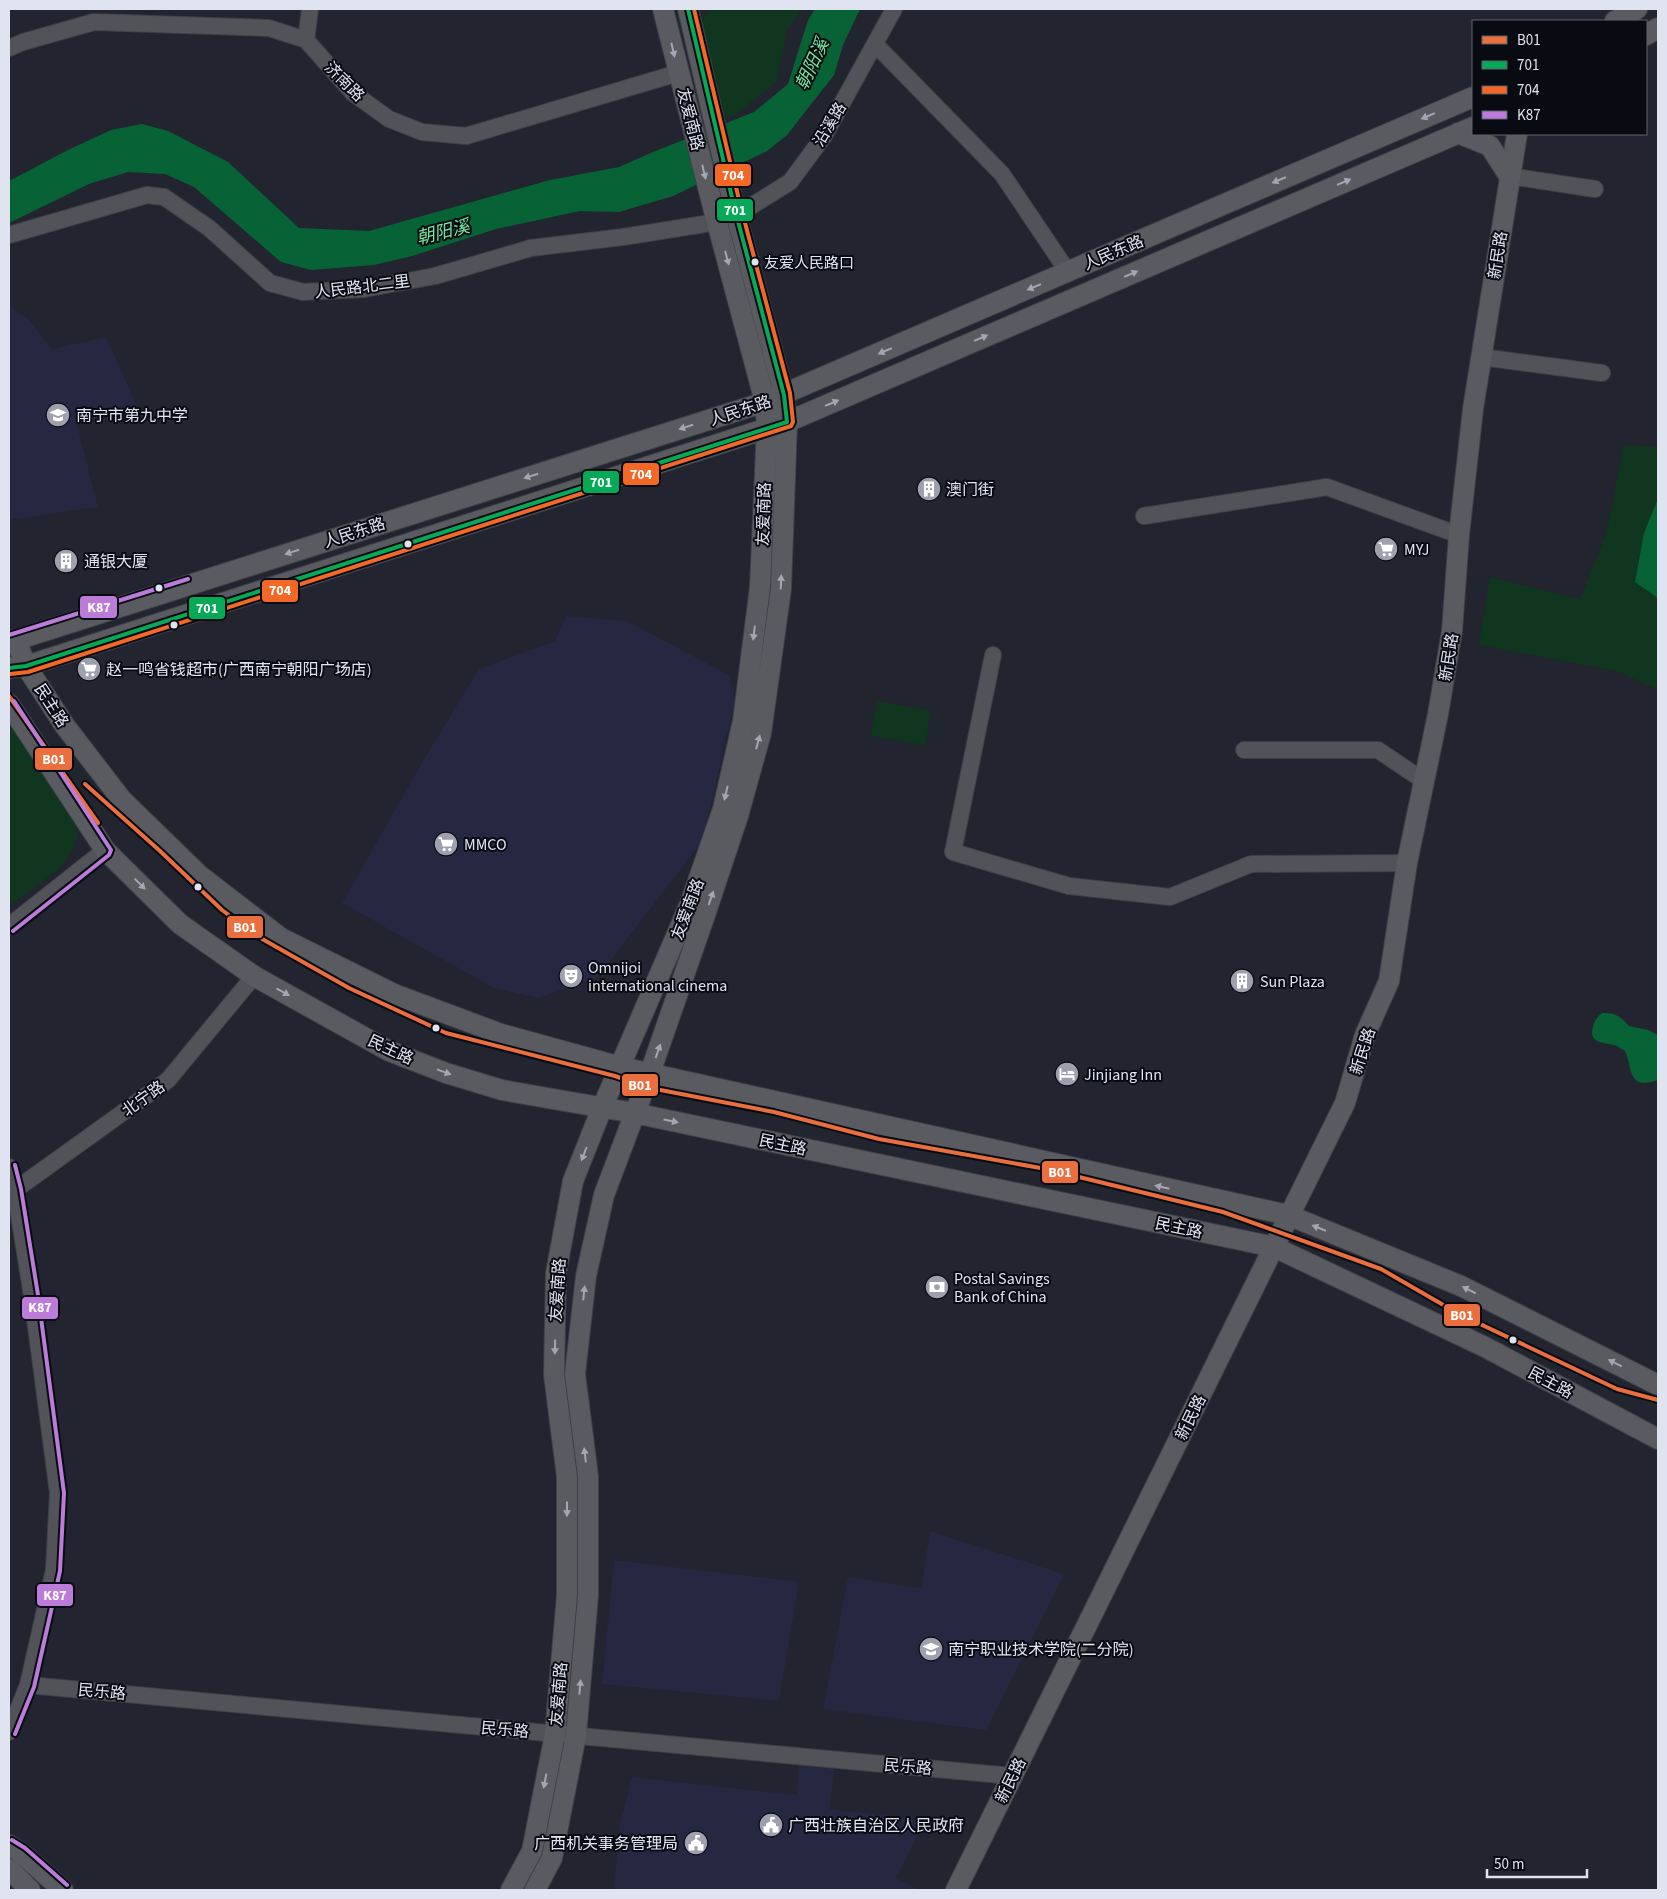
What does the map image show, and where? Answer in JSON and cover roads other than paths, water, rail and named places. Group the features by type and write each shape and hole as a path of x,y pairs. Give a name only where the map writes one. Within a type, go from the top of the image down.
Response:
{"main road":[{"name":"友爱南路","path":"511,1890 532,1851 555,1734 567,1595 567,1477 554,1375 556,1273 573,1182 602,1108 690,904 723,809 744,721 760,588 767,427 766,402 715,217 663,9"},
{"name":"友爱南路","path":"535,1890 552,1858 576,1735 588,1586 588,1476 575,1374 586,1276 604,1195 650,1073 738,816 761,733 781,589 787,422 784,395 736,211 707,87 694,12"},
{"path":"1647,34 1658,28"},
{"name":"人民东路","path":"12,641 766,402 1472,97"},
{"name":"人民东路","path":"18,667 787,422 1466,130"},
{"path":"1474,135 1490,146 1509,176"},
{"name":"新民路","path":"956,1890 1345,1103 1365,1035 1389,981 1407,863 1452,631 1458,535 1481,357 1517,135"},
{"name":"民主路","path":"12,641 18,667 122,800 198,875 281,938 394,994 501,1034 621,1067 1288,1215 1461,1286 1658,1385"},
{"name":"民主路","path":"9,704 106,850 180,924 254,976 389,1051 446,1073 502,1090 634,1113 1274,1247 1485,1347 1658,1439"},
{"path":"9,1845 27,1858 63,1890"},
{"path":"9,1869 30,1890"}],"street":[{"path":"9,48 23,42 94,22 269,28 306,40 310,9"},
{"name":"沿溪路","path":"736,211 790,182 824,136 894,9"},
{"name":"济南路","path":"306,40 353,93 389,119 422,132 466,136 681,82"},
{"path":"875,44 1002,174 1068,272"},
{"path":"1509,176 1595,189"},
{"name":"人民路北二里","path":"9,235 147,195 164,197 208,228 270,283 303,292 364,289 435,276 531,248 623,237 715,217"},
{"path":"1481,357 1602,373"},
{"path":"1144,516 1326,487 1458,535"},
{"path":"993,655 953,852 1069,886 1170,897 1251,864 1407,863"},
{"path":"1244,750 1378,750 1424,781"},
{"path":"9,926 106,850"},
{"name":"北宁路","path":"12,1191 168,1080 254,976"},
{"path":"9,1167 32,1296 58,1493 54,1570 28,1685 9,1732"},
{"name":"民乐路","path":"28,1685 1012,1776"}],"water":[{"name":"朝阳溪","path":"815,9 860,9 843,45 834,75 787,135 767,151 673,196 619,212 580,211 496,229 412,256 374,265 311,270 281,262 194,187 165,174 128,172 89,184 9,223 9,181 111,130 142,124 168,131 228,162 299,228 369,231 550,180 619,167 754,112 788,84 808,20"},
{"path":"1658,499 1658,598 1635,582 1644,533"},
{"path":"1602,1013 1614,1014 1629,1026 1648,1030 1658,1035 1658,1080 1648,1083 1636,1080 1625,1051 1615,1045 1595,1039 1592,1032 1593,1025"}],"place":[{"name":"友爱人民路口","path":"755,262"},
{"name":"南宁市第九中学","path":"58,415"},
{"name":"澳门街","path":"929,489"},
{"name":"MYJ","path":"1386,549"},
{"name":"通银大厦","path":"66,561"},
{"name":"赵一鸣省钱超市(广西南宁朝阳广场店)","path":"89,669"},
{"name":"MMCO","path":"446,844"},
{"name":"Omnijoi international cinema","path":"571,976"},
{"name":"Sun Plaza","path":"1242,981"},
{"name":"Jinjiang Inn","path":"1067,1074"},
{"name":"Postal Savings Bank of China","path":"937,1287"},
{"name":"南宁职业技术学院(二分院)","path":"931,1649"},
{"name":"广西壮族自治区人民政府","path":"771,1825"},
{"name":"广西机关事务管理局","path":"696,1843"}]}
